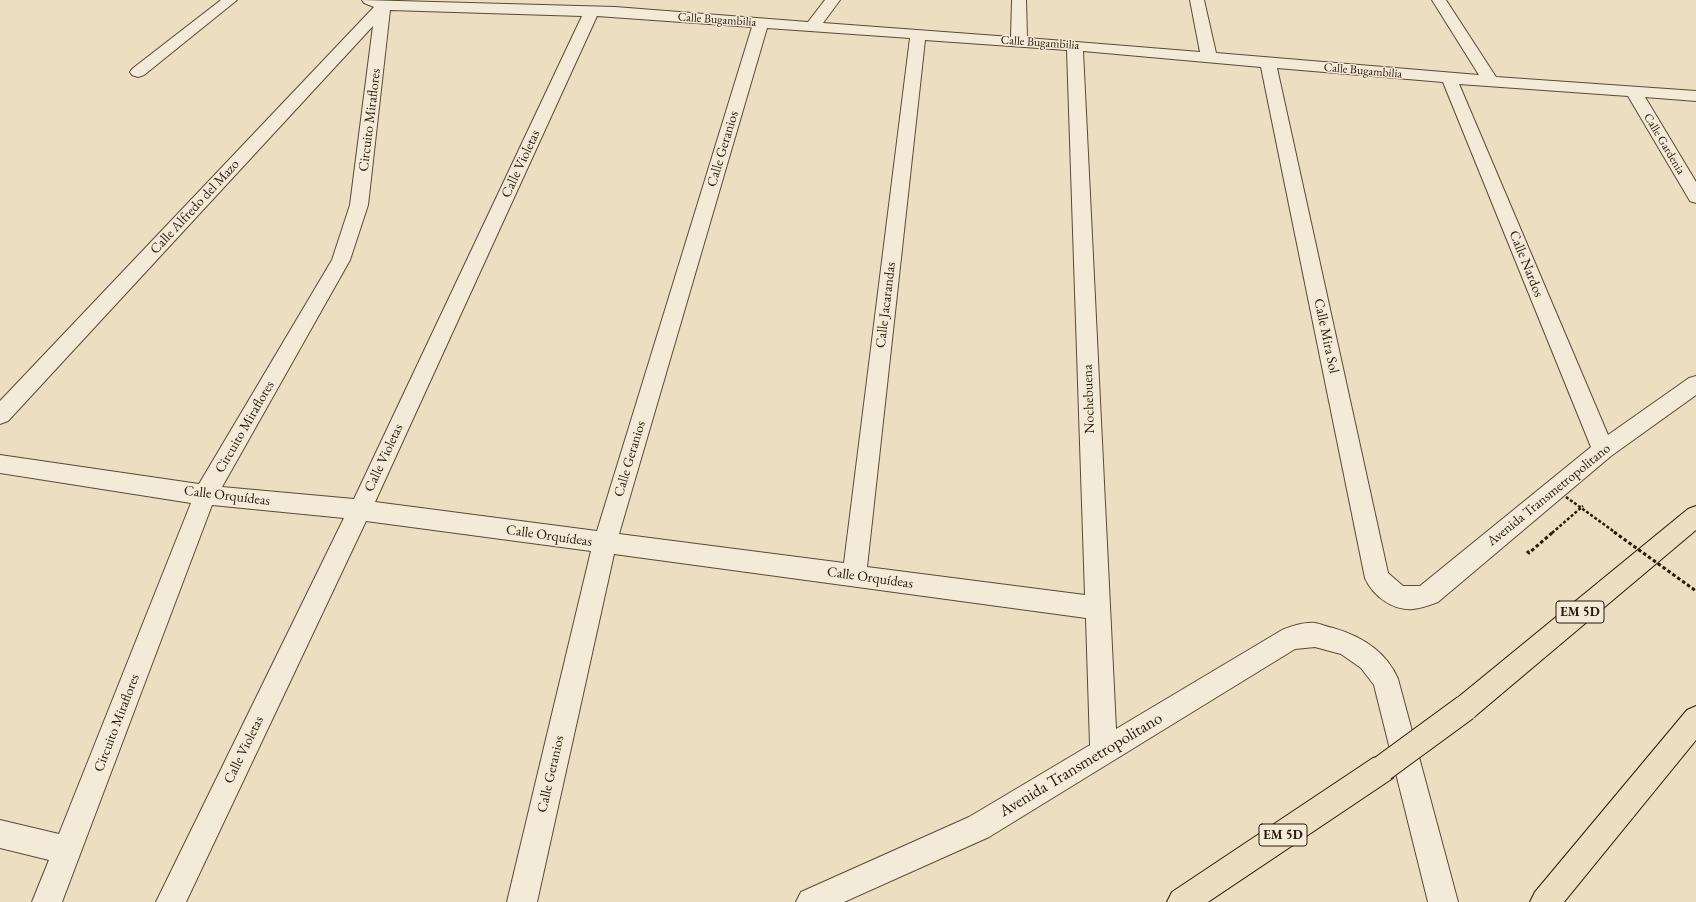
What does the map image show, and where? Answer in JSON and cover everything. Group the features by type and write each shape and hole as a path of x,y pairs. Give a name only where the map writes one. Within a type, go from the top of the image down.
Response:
{"highway":[{"name":"EM 5D","path":"1182,902 1383,768 1465,708 1696,516"},
{"path":"1545,902 1696,719"}],"street":[{"path":"138,72 230,0"},
{"path":"615,12 628,0"},
{"path":"813,26 833,0"},
{"path":"1019,0 1019,42"},
{"path":"1198,0 1209,57"},
{"path":"1439,0 1491,81"},
{"name":"Calle Bugambilia","path":"381,2 615,12 813,26 1075,46 1449,78 1696,96"},
{"name":"Calle Alfredo del Mazo","path":"0,415 381,2"},
{"name":"Circuito Miraflores","path":"47,902 205,495 342,260 359,205 381,2"},
{"name":"Calle Violetas","path":"171,902 360,510 592,11"},
{"name":"Calle Geranios","path":"522,902 605,543 761,23"},
{"name":"Calle Jacarandas","path":"854,576 918,34"},
{"name":"Nochebuena","path":"1075,46 1104,752"},
{"name":"Calle Mira Sol","path":"1268,63 1377,578 1387,589 1401,598"},
{"name":"Calle Nardos","path":"1449,78 1602,450"},
{"name":"Calle Gardenia","path":"1633,91 1696,197"},
{"name":"Avenida Transmetropolitano","path":"1401,598 1416,599 1429,594 1602,450 1696,384"},
{"name":"Calle Orquídeas","path":"0,464 205,495 360,510 1097,608"},
{"name":"Avenida Transmetropolitano","path":"810,902 979,827 1290,638 1315,635 1347,644 1370,659 1385,679 1443,902"},
{"path":"0,834 67,850"}],"path":[{"path":"1566,497 1696,591"}]}
